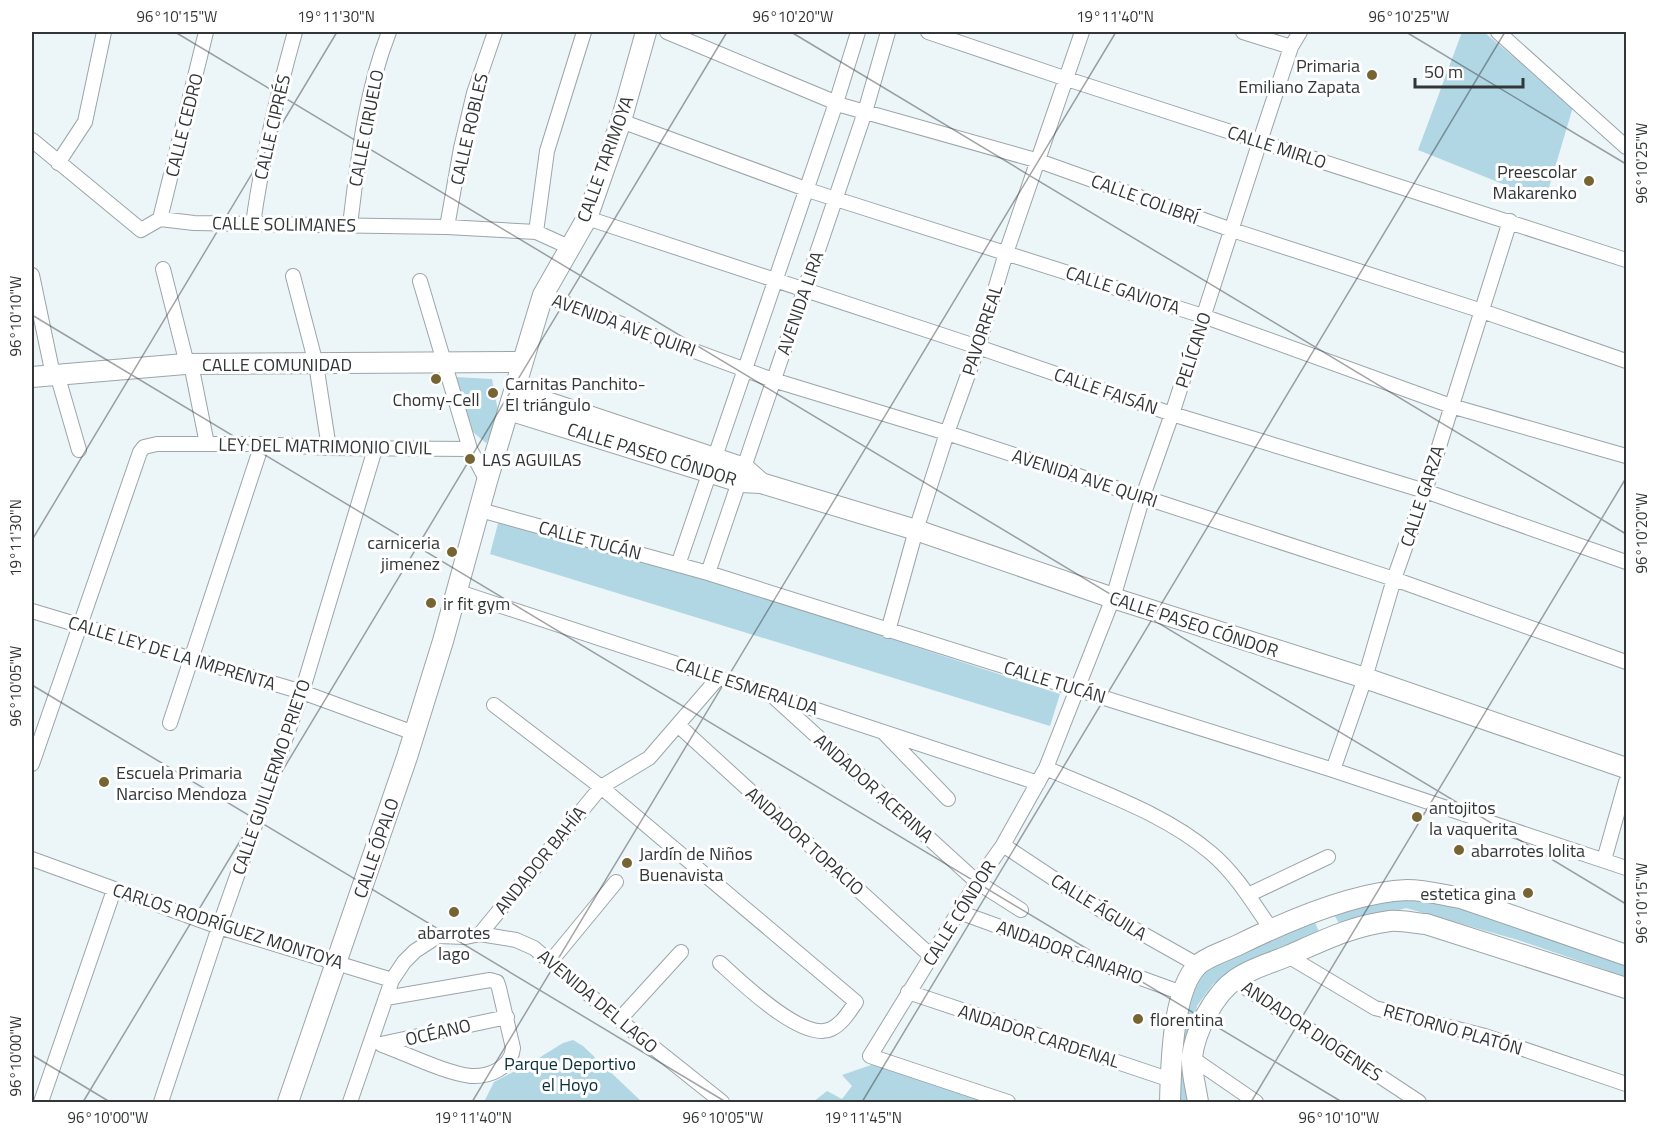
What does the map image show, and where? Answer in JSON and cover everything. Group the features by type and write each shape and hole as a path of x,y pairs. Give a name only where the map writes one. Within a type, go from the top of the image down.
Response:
{"street":[{"path":"58,163 86,122 104,32"},
{"name":"CALLE CEDRO","path":"160,219 206,32"},
{"name":"CALLE CIPRÉS","path":"253,224 271,118 295,32"},
{"name":"CALLE CIRUELO","path":"350,225 360,140 380,55 389,32"},
{"name":"CALLE ROBLES","path":"447,227 469,115 495,32"},
{"path":"536,232 547,151 584,32"},
{"name":"CALLE TARIMOYA","path":"456,591 543,295 587,218 621,121 646,32"},
{"name":"CALLE COLIBRÍ","path":"667,32 836,103 1039,161 1232,230 1482,311 1626,361"},
{"name":"AVENIDA LIRA","path":"678,565 807,189 858,32"},
{"name":"AVENIDA LIRA","path":"708,573 865,112 888,32"},
{"name":"CALLE MIRLO","path":"928,32 1626,260"},
{"name":"PAVORREAL","path":"888,631 916,530 947,433 978,347 1006,253 1082,32"},
{"path":"1242,32 1292,47"},
{"name":"PELÍCANO","path":"1046,768 1113,598 1143,496 1172,414 1260,141 1292,47 1300,32"},
{"path":"1498,32 1626,147"},
{"name":"CALLE GAVIOTA","path":"621,121 807,189 1203,316 1451,406 1626,456"},
{"name":"CALLE SOLIMANES","path":"32,140 141,230 160,219 194,223 447,227 536,232 569,248"},
{"name":"CALLE FAISÁN","path":"587,218 978,347 1172,414 1425,490 1626,562"},
{"name":"CALLE GARZA","path":"1333,770 1365,678 1394,579 1425,490 1510,221"},
{"path":"163,269 189,364 207,444"},
{"path":"32,275 55,375 79,450"},
{"path":"293,276 316,364 329,448"},
{"path":"420,281 470,449 487,481"},
{"name":"AVENIDA AVE QUIRI","path":"543,295 773,380 1143,496 1394,579 1626,662"},
{"name":"CALLE COMUNIDAD","path":"32,377 189,364 522,362"},
{"name":"CALLE PASEO CÓNDOR","path":"512,401 761,483 916,530 1113,598 1365,678 1626,768"},
{"name":"LEY DEL MATRIMONIO CIVIL","path":"80,624 140,452 144,447 157,444 262,444 329,448 470,449"},
{"path":"170,723 262,444"},
{"name":"CALLE GUILLERMO PRIETO","path":"161,1102 219,927 302,692 375,448"},
{"name":"CALLE TUCÁN","path":"480,510 708,573 1333,770 1626,868"},
{"name":"CALLE ESMERALDA","path":"456,591 1038,783"},
{"name":"CALLE ÓPALO","path":"288,1102 414,733 456,591"},
{"name":"CALLE LEY DE LA IMPRENTA","path":"32,611 302,692 414,733"},
{"path":"32,764 80,624"},
{"name":"ANDADOR BAHÍA","path":"480,934 601,787 648,758 679,726 719,677"},
{"name":"ANDADOR ACERINA","path":"771,694 977,882 1021,910"},
{"path":"494,705 601,787 856,1002 842,1022 831,1030 819,1033 765,1005 720,963"},
{"name":"ANDADOR TOPACIO","path":"679,726 932,957"},
{"path":"882,731 948,799"},
{"path":"1046,768 1155,816 1212,854 1248,895 1271,929"},
{"name":"CALLE CÓNDOR","path":"1008,1102 870,1056 977,882 1003,845 1046,768"},
{"path":"1604,860 1626,782"},
{"name":"CALLE ÁGUILA","path":"1003,845 1104,912 1198,965"},
{"path":"1248,895 1329,857"},
{"name":"CARLOS RODRÍGUEZ MONTOYA","path":"32,858 219,927 392,980"},
{"path":"551,961 616,882"},
{"path":"41,1102 114,890"},
{"path":"1170,1102 1173,1042 1182,993 1198,965 1271,929 1320,910 1369,895 1407,890 1434,893 1461,898 1626,955"},
{"path":"1320,910 1331,936"},
{"name":"ANDADOR CANARIO","path":"959,912 1182,993"},
{"path":"1198,1102 1192,1058 1203,1020 1234,980 1258,966 1288,956 1331,936 1392,921 1426,924 1626,988"},
{"name":"AVENIDA DEL LAGO","path":"350,1102 376,1043 392,980 404,962 415,951 438,936 466,937 480,934 516,940 534,948 619,1020 722,1102"},
{"path":"619,1020 681,952"},
{"name":"RETORNO PLATÓN","path":"1288,956 1376,1008 1485,1036 1626,1084"},
{"path":"376,1043 470,1076 489,1074 505,1065 512,1056 513,1048 507,1017 497,982 490,980 386,998"},
{"name":"ANDADOR DIOGENES","path":"1234,980 1419,1102"},
{"name":"ANDADOR CARDENAL","path":"908,992 1171,1080"},
{"name":"OCÉANO","path":"376,1043 507,1017"},
{"path":"1192,1058 1256,1102"}],"green space":[{"path":"1462,32 1484,32 1573,107 1545,201 1418,150"},
{"path":"455,377 492,379 497,406 502,416 486,443 473,432"},
{"path":"501,512 1060,694 1050,726 490,554"},
{"path":"1393,895 1432,898 1626,963 1626,977 1518,940 1406,908 1341,927 1332,911"},
{"path":"1312,916 1320,934 1252,962 1213,984 1197,1006 1189,1057 1190,1102 1174,1102 1175,1039 1194,974"},
{"name":"Parque Deportivo el Hoyo","path":"573,1040 583,1046 642,1102 484,1102 494,1082 563,1043"},
{"path":"874,1064 990,1102 813,1102 827,1091 842,1099 852,1086 842,1075"}],"place":[{"name":"Primaria Emiliano Zapata","path":"1372,75"},
{"name":"Preescolar Makarenko","path":"1589,181"},
{"name":"Chomy-Cell","path":"436,379"},
{"name":"Carnitas Panchito- El triángulo","path":"493,393"},
{"name":"LAS AGUILAS","path":"470,459"},
{"name":"carniceria jimenez","path":"452,552"},
{"name":"ir fit gym","path":"431,603"},
{"name":"Escuela Primaria Narciso Mendoza","path":"104,782"},
{"name":"antojitos la vaquerita","path":"1417,817"},
{"name":"abarrotes lolita","path":"1459,850"},
{"name":"Jardín de Niños Buenavista","path":"627,863"},
{"name":"estetica gina","path":"1528,893"},
{"name":"abarrotes lago","path":"454,912"},
{"name":"florentina","path":"1138,1019"}]}
